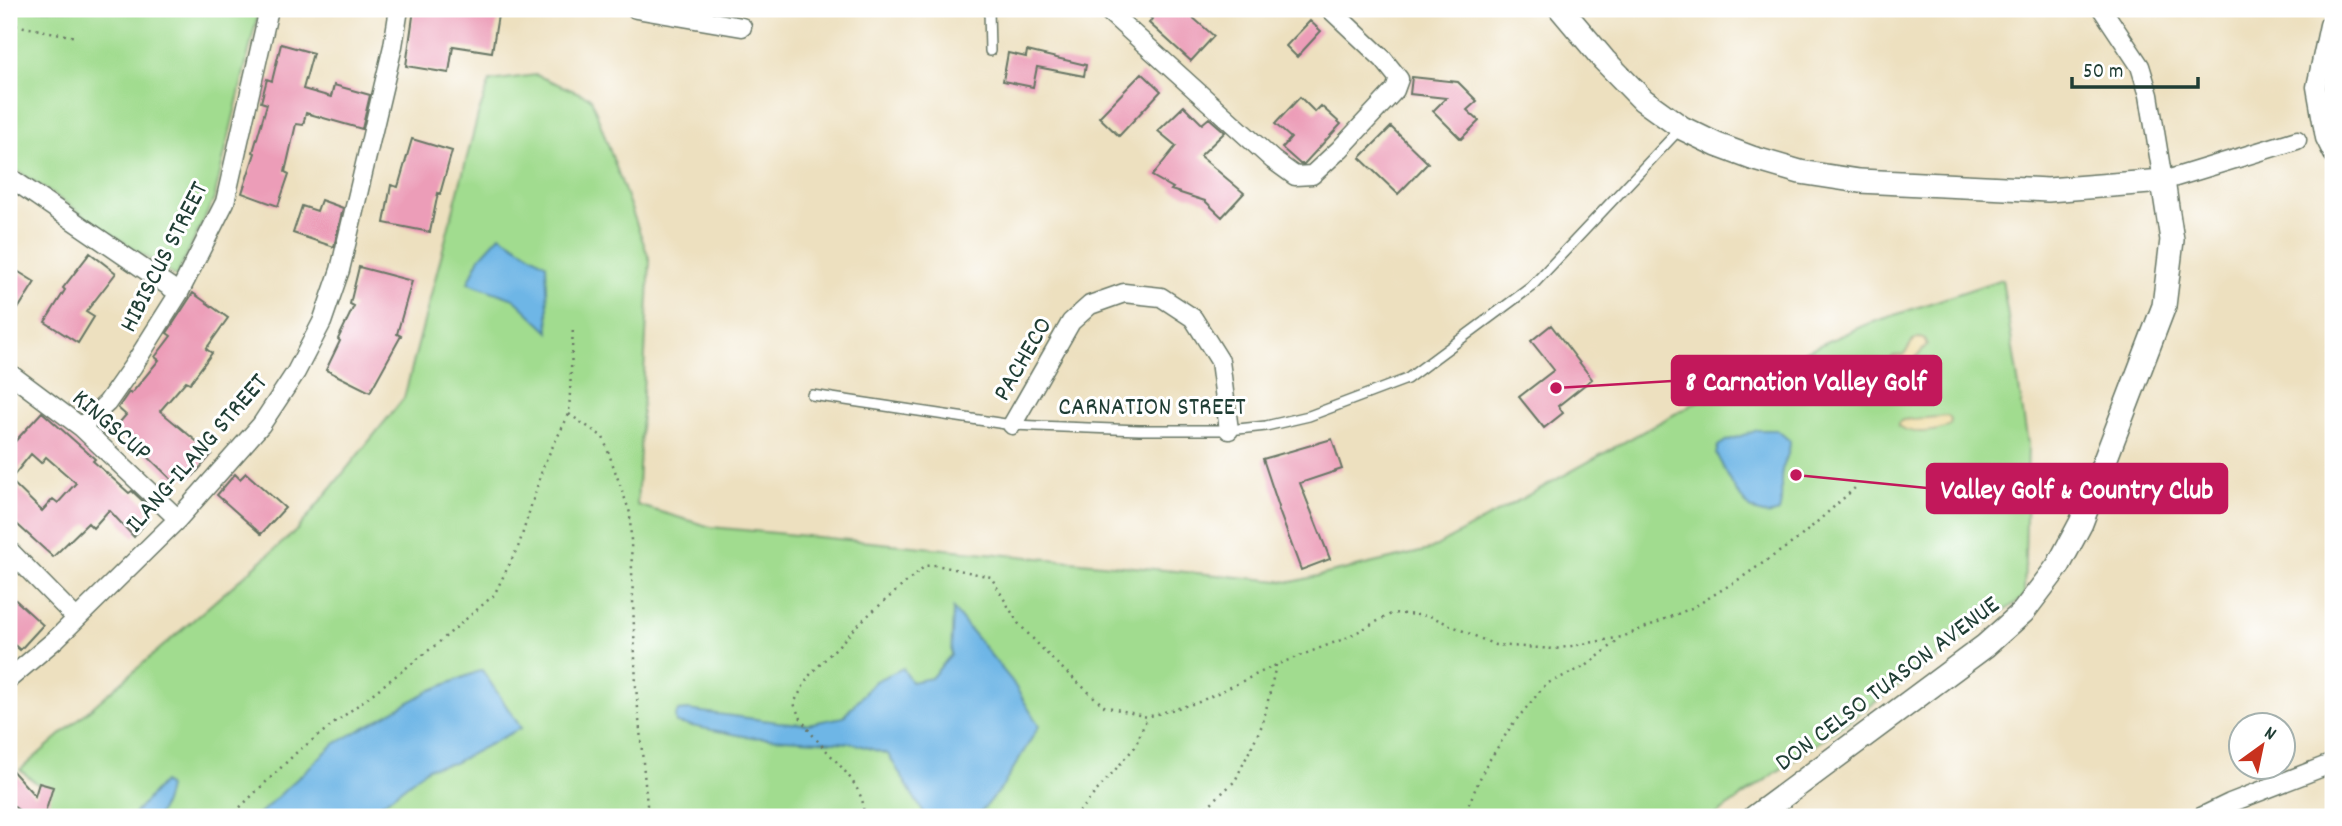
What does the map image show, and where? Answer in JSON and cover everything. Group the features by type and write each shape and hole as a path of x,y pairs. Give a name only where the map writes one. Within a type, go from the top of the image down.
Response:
{"street":[{"name":"HIBISCUS STREET","path":"81,427 107,402 120,384 178,293 225,202 269,9"},
{"name":"ILANG-ILANG STREET","path":"9,679 56,639 178,519 261,425 296,372 322,322 340,270 399,9"},
{"path":"636,9 742,27"},
{"path":"1106,9 1253,142 1295,176 1312,175 1340,149 1395,90 1399,79 1330,9"},
{"path":"1561,9 1604,60 1643,100 1682,128 1717,145 1800,172 1859,181 2048,190 2163,181 2297,141"},
{"path":"2102,9 2140,66 2148,95 2163,181"},
{"path":"2333,21 2329,25 2316,88 2325,138 2333,154"},
{"path":"9,177 178,293"},
{"name":"DON CELSO TUASON AVENUE","path":"1755,817 1985,646 2024,612 2058,566 2081,523 2164,306 2172,240 2163,181"},
{"name":"PACHECO","path":"1012,425 1071,322 1090,305 1124,293 1161,297 1193,318 1220,362 1229,430"},
{"name":"KINGSCUP","path":"9,373 81,427 178,519"},
{"path":"9,550 76,618"},
{"path":"2201,817 2333,762"}],"lane":[{"path":"989,9 990,51"},
{"name":"CARNATION STREET","path":"812,396 1012,425 1229,430 1266,426 1309,416 1408,379 1531,287 1682,128"}],"path":[{"path":"9,24 76,37"},
{"path":"230,817 297,752 437,644 494,595 519,545 544,464 569,414 573,327"},
{"path":"569,414 603,437 630,513 636,687 647,805 643,817"},
{"path":"863,817 862,801 848,776 823,749 794,703 809,676 865,618 925,566 936,565 991,577 1018,623 1053,660 1104,706 1147,717 1199,702 1276,665 1346,638 1393,613 1430,616 1495,645 1555,649 1622,637 1694,607 1741,578 1798,539 1856,487"},
{"path":"1463,817 1485,767 1513,725 1546,684 1586,666 1622,637"},
{"path":"1196,817 1235,781 1263,723 1276,665"},
{"path":"1074,817 1135,747 1147,717"}],"green space":[{"path":"12,9 259,9 214,199 176,277 9,165 9,34"},
{"path":"536,75 591,98 650,261 637,505 711,527 1292,582 1429,550 1720,389 1865,325 2002,279 2028,444 2024,597 1713,817 43,817 49,793 20,770 297,530 404,398 478,115 490,81"}],"sand":[{"path":"1918,338 1924,339 1927,345 1900,371 1891,373 1889,361 1893,356 1904,355"},
{"path":"1948,416 1950,425 1938,430 1916,432 1898,426 1903,420"}],"water":[{"path":"500,235 546,264 549,332 514,299 468,283 480,257"},
{"path":"1758,430 1777,430 1790,441 1782,470 1779,512 1757,512 1748,505 1716,454 1718,446 1726,441"},
{"path":"953,609 1012,681 1039,726 1003,786 977,817 926,817 888,754 852,743 748,737 676,723 678,711 687,710 807,724 843,717 875,681 903,668 911,682 931,678 951,655"},
{"path":"482,670 521,728 454,763 428,768 365,817 256,817 333,745 429,691"},
{"path":"163,782 168,787 157,817 131,817"}],"building":[{"path":"414,9 499,9 492,52 453,46 449,73 406,66"},
{"path":"1141,9 1183,9 1214,36 1191,61 1149,23 1152,19"},
{"path":"1310,21 1321,31 1297,57 1286,46"},
{"path":"281,44 313,53 303,89 331,97 334,85 370,95 362,129 306,113 303,125 296,124 285,172 289,174 278,206 242,193 267,104 261,102 267,79 272,81"},
{"path":"1027,51 1086,65 1084,76 1037,67 1033,87 1003,81 1008,53 1026,57"},
{"path":"1142,73 1161,91 1119,136 1099,117"},
{"path":"1412,77 1458,82 1477,101 1467,110 1479,121 1461,139 1433,111 1446,98 1410,94"},
{"path":"1300,97 1315,112 1321,106 1341,124 1304,164 1300,164 1282,148 1291,138 1275,124"},
{"path":"1184,106 1202,124 1209,118 1225,132 1200,156 1244,193 1222,217 1205,201 1171,190 1173,188 1152,176 1176,146 1158,131"},
{"path":"1391,127 1428,163 1398,194 1360,158"},
{"path":"412,139 452,151 440,194 438,193 430,232 384,223 391,185 398,187"},
{"path":"321,200 343,208 334,247 293,233 302,206 317,211"},
{"path":"90,253 116,273 86,312 94,317 78,343 45,322 65,290 63,288"},
{"path":"9,266 35,282 9,323"},
{"path":"359,267 412,281 397,334 401,336 370,392 326,370 354,306 350,304"},
{"path":"193,293 228,318 206,349 212,353 190,383 186,381 160,411 212,454 193,476 173,481 141,450 140,452 113,430 126,415 118,408 159,360 155,357 171,336 167,333"},
{"path":"1551,325 1592,379 1558,406 1563,413 1544,428 1519,397 1554,370 1531,341"},
{"path":"42,412 129,493 132,491 147,505 148,520 134,537 109,510 93,528 88,523 53,557 9,517 9,448","holes":["31,454 41,463 46,457 76,483 58,503 53,499 42,511 10,480"]},
{"path":"1332,439 1342,469 1300,483 1330,559 1301,570 1263,459"},
{"path":"246,473 285,508 261,534 217,495 235,474 240,479"},
{"path":"9,594 43,625 20,650 9,640"},
{"path":"9,767 35,796 39,783 53,787 44,817 28,817 9,803"}],"place":[{"name":"8 Carnation Valley Golf","path":"1556,388"},
{"name":"Valley Golf & Country Club","path":"1796,475"}]}
